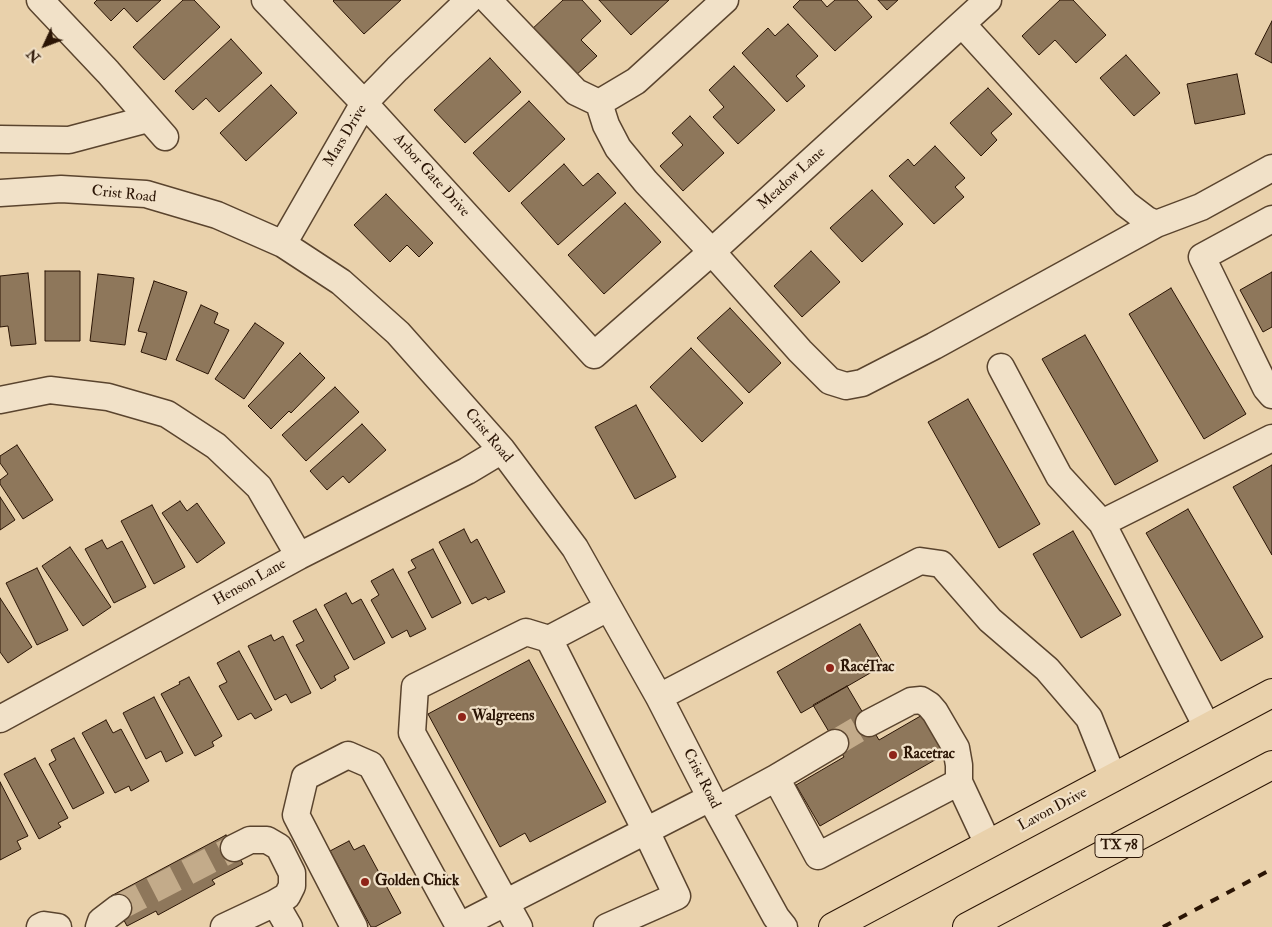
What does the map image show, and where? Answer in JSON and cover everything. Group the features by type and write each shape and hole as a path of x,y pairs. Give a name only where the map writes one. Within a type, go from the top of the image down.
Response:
{"main road":[{"name":"Lavon Drive","path":"833,927 1272,693"},
{"name":"TX 78","path":"967,927 1272,765"}],"street":[{"path":"0,139 69,140 156,128 108,72 40,0"},
{"name":"Arbor Gate Drive","path":"265,0 364,103 594,356"},
{"name":"Mars Drive","path":"283,244 364,103 469,0"},
{"path":"488,0 576,92 599,103 606,125 618,148 646,182 712,252 800,351 830,381 846,386 862,383 934,346 1156,224 1200,207 1272,168"},
{"path":"599,103 636,81 725,0"},
{"name":"Meadow Lane","path":"594,356 712,252 988,0"},
{"path":"962,24 1126,204 1147,220 1156,224"},
{"name":"Crist Road","path":"0,194 61,189 146,194 217,215 283,244 341,282 398,332 502,450 575,548 658,697 713,804 784,927"},
{"path":"1272,219 1202,257 1266,388 1272,395"},
{"path":"1001,367 1059,476 1102,523 1207,727"},
{"path":"0,400 50,390 108,397 167,414 216,446 259,487 299,556"},
{"path":"1102,523 1272,438"},
{"name":"Henson Lane","path":"0,719 299,556 468,471 502,450"},
{"path":"658,697 920,561 941,564 990,620 1047,669 1088,718 1113,778"},
{"path":"519,927 412,733 415,687 526,632 549,639 608,608"},
{"path":"549,639 677,896 607,927"},
{"path":"869,723 911,701 921,700 929,705 956,748 959,764 959,782 988,844"},
{"path":"354,927 296,815 305,777 348,755 371,765 458,927 646,831 776,778 835,743"},
{"path":"776,778 818,856 959,782"},
{"path":"224,927 287,896 292,886 292,873 278,847 268,840 250,840 234,848"},
{"path":"275,903 289,927"},
{"path":"99,927 101,921 118,908"},
{"path":"40,927 44,925 58,927"}],"building":[{"path":"97,0 161,0 137,22 124,8 111,21 94,3"},
{"path":"183,0 194,0 220,27 164,80 133,47"},
{"path":"334,0 401,0 364,34"},
{"path":"563,0 582,0 601,21 581,40 597,56 574,77 530,31"},
{"path":"599,0 669,0 631,35"},
{"path":"800,0 821,0 827,7 835,0 857,0 872,17 835,51 793,7"},
{"path":"878,0 898,0 887,10"},
{"path":"1060,0 1073,0 1106,35 1076,63 1055,40 1039,55 1022,36"},
{"path":"1272,21 1272,63 1255,54"},
{"path":"788,24 818,56 796,76 805,86 787,102 742,53 768,28 775,36"},
{"path":"231,39 262,73 219,112 206,98 193,110 175,91"},
{"path":"1126,55 1160,93 1134,116 1100,78"},
{"path":"490,58 521,92 465,143 434,110"},
{"path":"734,66 775,110 738,144 713,117 724,107 709,90"},
{"path":"1237,74 1245,114 1195,124 1187,84"},
{"path":"271,85 297,113 246,161 220,133"},
{"path":"988,88 1012,114 991,133 997,140 981,156 950,123"},
{"path":"529,101 565,139 509,192 473,153"},
{"path":"690,116 724,153 683,191 660,166 683,145 672,133"},
{"path":"935,146 965,178 955,187 964,197 934,224 889,176 908,159 914,166"},
{"path":"564,164 583,186 598,173 616,193 558,245 521,203"},
{"path":"872,190 903,224 862,262 830,228"},
{"path":"386,194 433,243 419,257 407,245 390,262 354,225"},
{"path":"625,203 661,242 604,294 568,255"},
{"path":"811,251 840,282 802,317 774,286"},
{"path":"45,271 80,271 80,341 45,341"},
{"path":"1272,272 1272,327 1263,332 1240,290"},
{"path":"28,273 36,344 11,346 8,326 0,327 0,276"},
{"path":"98,274 134,278 125,345 90,341"},
{"path":"154,281 187,292 166,360 141,352 147,333 138,331"},
{"path":"1171,288 1246,414 1204,439 1129,314"},
{"path":"201,305 218,313 214,323 229,330 208,374 176,360"},
{"path":"730,308 781,363 749,393 697,338"},
{"path":"255,323 284,343 244,399 215,379"},
{"path":"1085,335 1158,461 1115,485 1042,359"},
{"path":"691,348 743,403 702,442 650,387"},
{"path":"300,353 325,378 291,413 289,411 271,429 248,406"},
{"path":"335,387 359,412 306,461 282,435"},
{"path":"968,399 1040,524 999,548 928,422"},
{"path":"636,405 676,477 635,499 595,427"},
{"path":"362,424 386,450 349,483 343,476 327,490 310,471"},
{"path":"17,445 53,500 23,519 0,484 0,480 8,474 0,463 0,456"},
{"path":"1272,465 1272,555 1233,487"},
{"path":"0,497 15,520 0,530"},
{"path":"180,501 187,511 197,503 225,543 197,563 162,513"},
{"path":"152,505 185,567 154,584 121,521"},
{"path":"1188,509 1263,637 1221,661 1146,533"},
{"path":"464,529 471,543 477,539 505,592 488,600 486,597 472,604 439,542"},
{"path":"1073,531 1121,615 1081,638 1033,554"},
{"path":"102,540 107,549 122,541 146,587 114,603 85,549"},
{"path":"70,547 111,607 83,626 42,566"},
{"path":"433,549 461,603 432,618 408,572 416,568 411,560"},
{"path":"37,568 68,630 37,645 6,583"},
{"path":"393,569 426,629 410,637 407,630 392,638 371,600 379,595 371,581"},
{"path":"346,593 352,604 361,599 385,643 354,660 324,605"},
{"path":"0,598 32,647 8,663 0,652"},
{"path":"316,609 349,668 334,676 336,680 321,689 296,645 304,641 293,621"},
{"name":"RaceTrac","path":"860,624 884,665 801,713 777,672"},
{"path":"271,635 274,641 283,636 311,693 291,703 286,694 275,700 248,646"},
{"path":"239,651 272,710 255,719 251,713 238,720 219,686 227,682 217,663"},
{"name":"Walgreens","path":"529,660 606,802 530,842 525,833 500,847 428,714"},
{"path":"189,677 222,736 212,742 214,746 195,756 161,694"},
{"name":"Racetrac","path":"847,686 879,740 924,714 947,753 820,826 796,785 844,757 813,705"},
{"path":"154,697 183,753 166,762 161,751 146,759 123,713"},
{"path":"106,720 113,733 121,729 149,781 131,791 129,786 115,793 82,733"},
{"path":"74,738 104,793 73,809 49,764 56,760 51,750"},
{"path":"35,758 68,818 58,823 61,827 39,839 4,774"},
{"path":"0,782 28,836 17,841 21,849 0,860"},
{"path":"226,835 243,864 212,880 215,884 158,915 156,911 127,926 111,896"},
{"name":"Golden Chick","path":"349,841 354,850 364,845 401,913 375,927 371,927 330,851"}],"tunnel":[{"path":"835,743 869,723"},
{"path":"118,908 234,848"}],"railway":[{"path":"1163,927 1272,869"}],"place":[{"name":"RaceTrac","path":"830,668"},
{"name":"Walgreens","path":"462,717"},
{"name":"Racetrac","path":"893,755"},
{"name":"Golden Chick","path":"365,882"}]}
